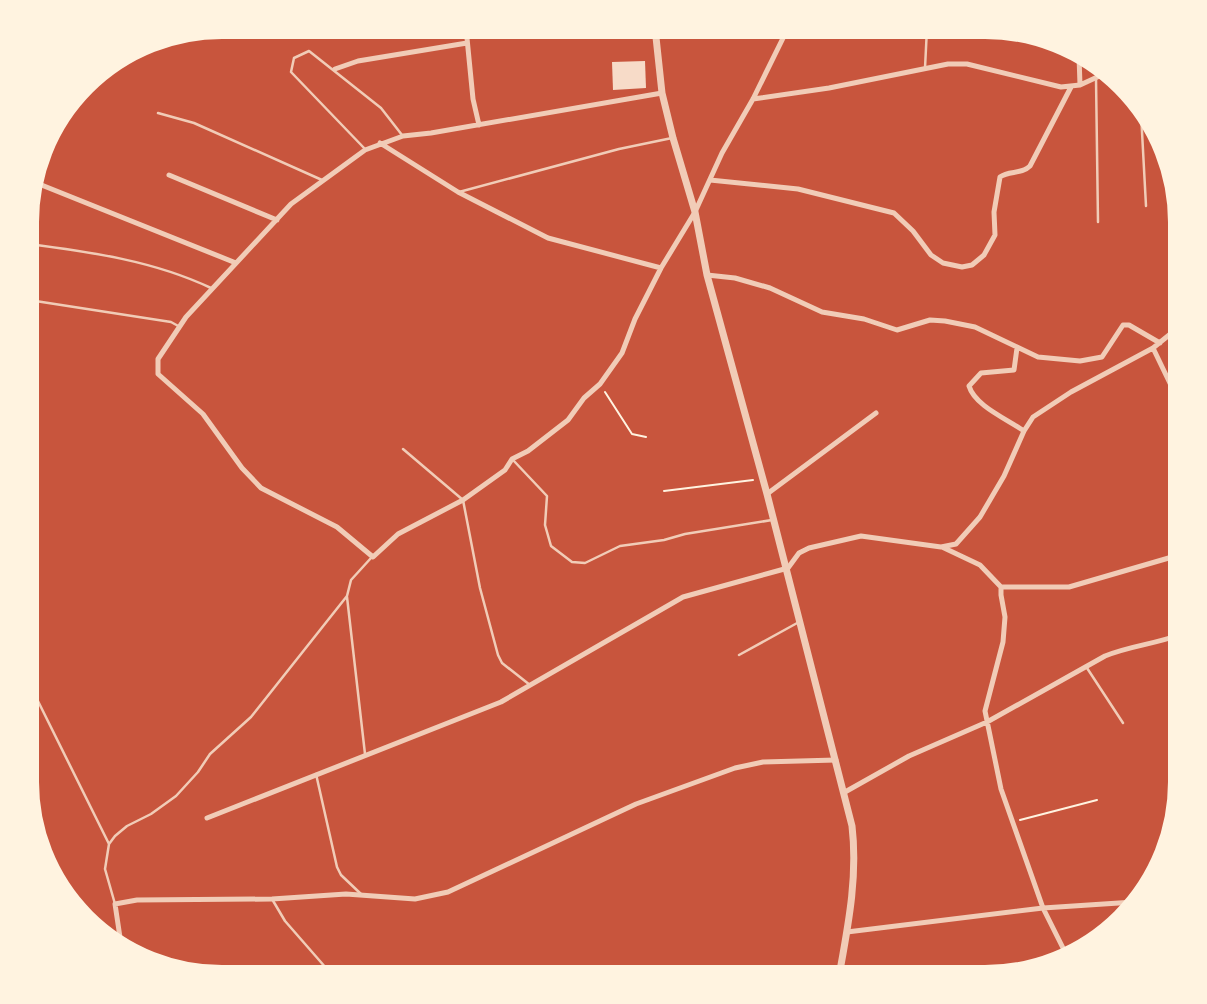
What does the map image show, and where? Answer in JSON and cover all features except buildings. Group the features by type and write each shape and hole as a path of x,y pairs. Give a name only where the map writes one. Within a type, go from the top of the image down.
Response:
{"street":[{"path":"467,36 473,99 479,125"},
{"path":"656,36 662,93 672,138 695,212 707,275 768,494 772,520 788,568 845,792 855,852 854,889 841,968"},
{"path":"662,93 479,125 403,136 365,150 291,204 236,263 180,327 158,359 158,374 203,414 242,468 261,488 338,528 373,556 398,534 464,500 505,470 512,459 528,451 568,420 584,398 600,384 622,353 635,319 661,268 695,212 722,152 753,99 784,36"},
{"path":"335,69 358,61 468,43"},
{"path":"1079,62 1080,85"},
{"path":"753,99 829,88 925,68 967,64 1061,87 1080,85 1100,76"},
{"path":"710,180 798,189 894,213 912,230 931,255 943,263 962,267 972,265 984,255 994,235 994,212 1000,178 1006,174 1023,172 1030,166 1071,87"},
{"path":"380,143 458,192 548,238 661,268"},
{"path":"169,175 277,220"},
{"path":"40,185 236,263"},
{"path":"707,275 735,278 762,285 782,292 822,312 864,319 897,330 930,320 945,320 975,327 1038,357 1080,361 1102,357 1123,325 1129,325 1160,343"},
{"path":"207,818 365,754 501,702 684,597 788,568 799,553 809,548 853,538 878,537 941,546 956,544 980,517 1004,476 1024,431 1033,418 1049,405 1153,348 1171,334"},
{"path":"1017,348 1014,370 981,372 969,386 971,393 981,403 1024,431"},
{"path":"1153,348 1171,385"},
{"path":"768,494 876,413"},
{"path":"941,546 980,565 1002,586 1004,626 997,670 986,703 987,722 1001,789 1043,908 1064,950"},
{"path":"1002,586 1069,586 1171,557"},
{"path":"845,792 909,756 987,722 1086,666 1123,648 1171,638"},
{"path":"120,937 115,904 162,899 272,899 346,894 414,899 430,898 448,892 636,804 735,768 763,762 836,760"},
{"path":"847,932 1043,908 1126,903"}],"lane":[{"path":"925,68 927,36"},
{"path":"365,150 291,72 291,64 294,58 309,51 335,69 381,108 403,136"},
{"path":"1096,78 1098,222"},
{"path":"158,113 194,123 323,181"},
{"path":"1142,123 1146,206"},
{"path":"458,192 620,149 672,138"},
{"path":"36,245 94,252 182,275 212,289"},
{"path":"36,301 171,322 180,327"},
{"path":"403,450 464,500 480,588 498,656 502,663 530,685"},
{"path":"512,459 547,496 545,525 551,546 576,564 585,563 620,546 664,540 685,534 772,520"},
{"path":"365,754 347,596 351,580 373,556"},
{"path":"109,844 127,826 151,814 176,796 198,772 210,754 251,717 347,596"},
{"path":"739,655 801,620"},
{"path":"1086,666 1123,723"},
{"path":"36,697 109,844 105,869 115,904"},
{"path":"316,774 337,867 341,875 362,896"},
{"path":"272,899 285,921 326,968"}],"path":[{"path":"600,384 632,434 646,437"},
{"path":"664,491 763,479"},
{"path":"1013,823 1040,813 1097,800"}]}
